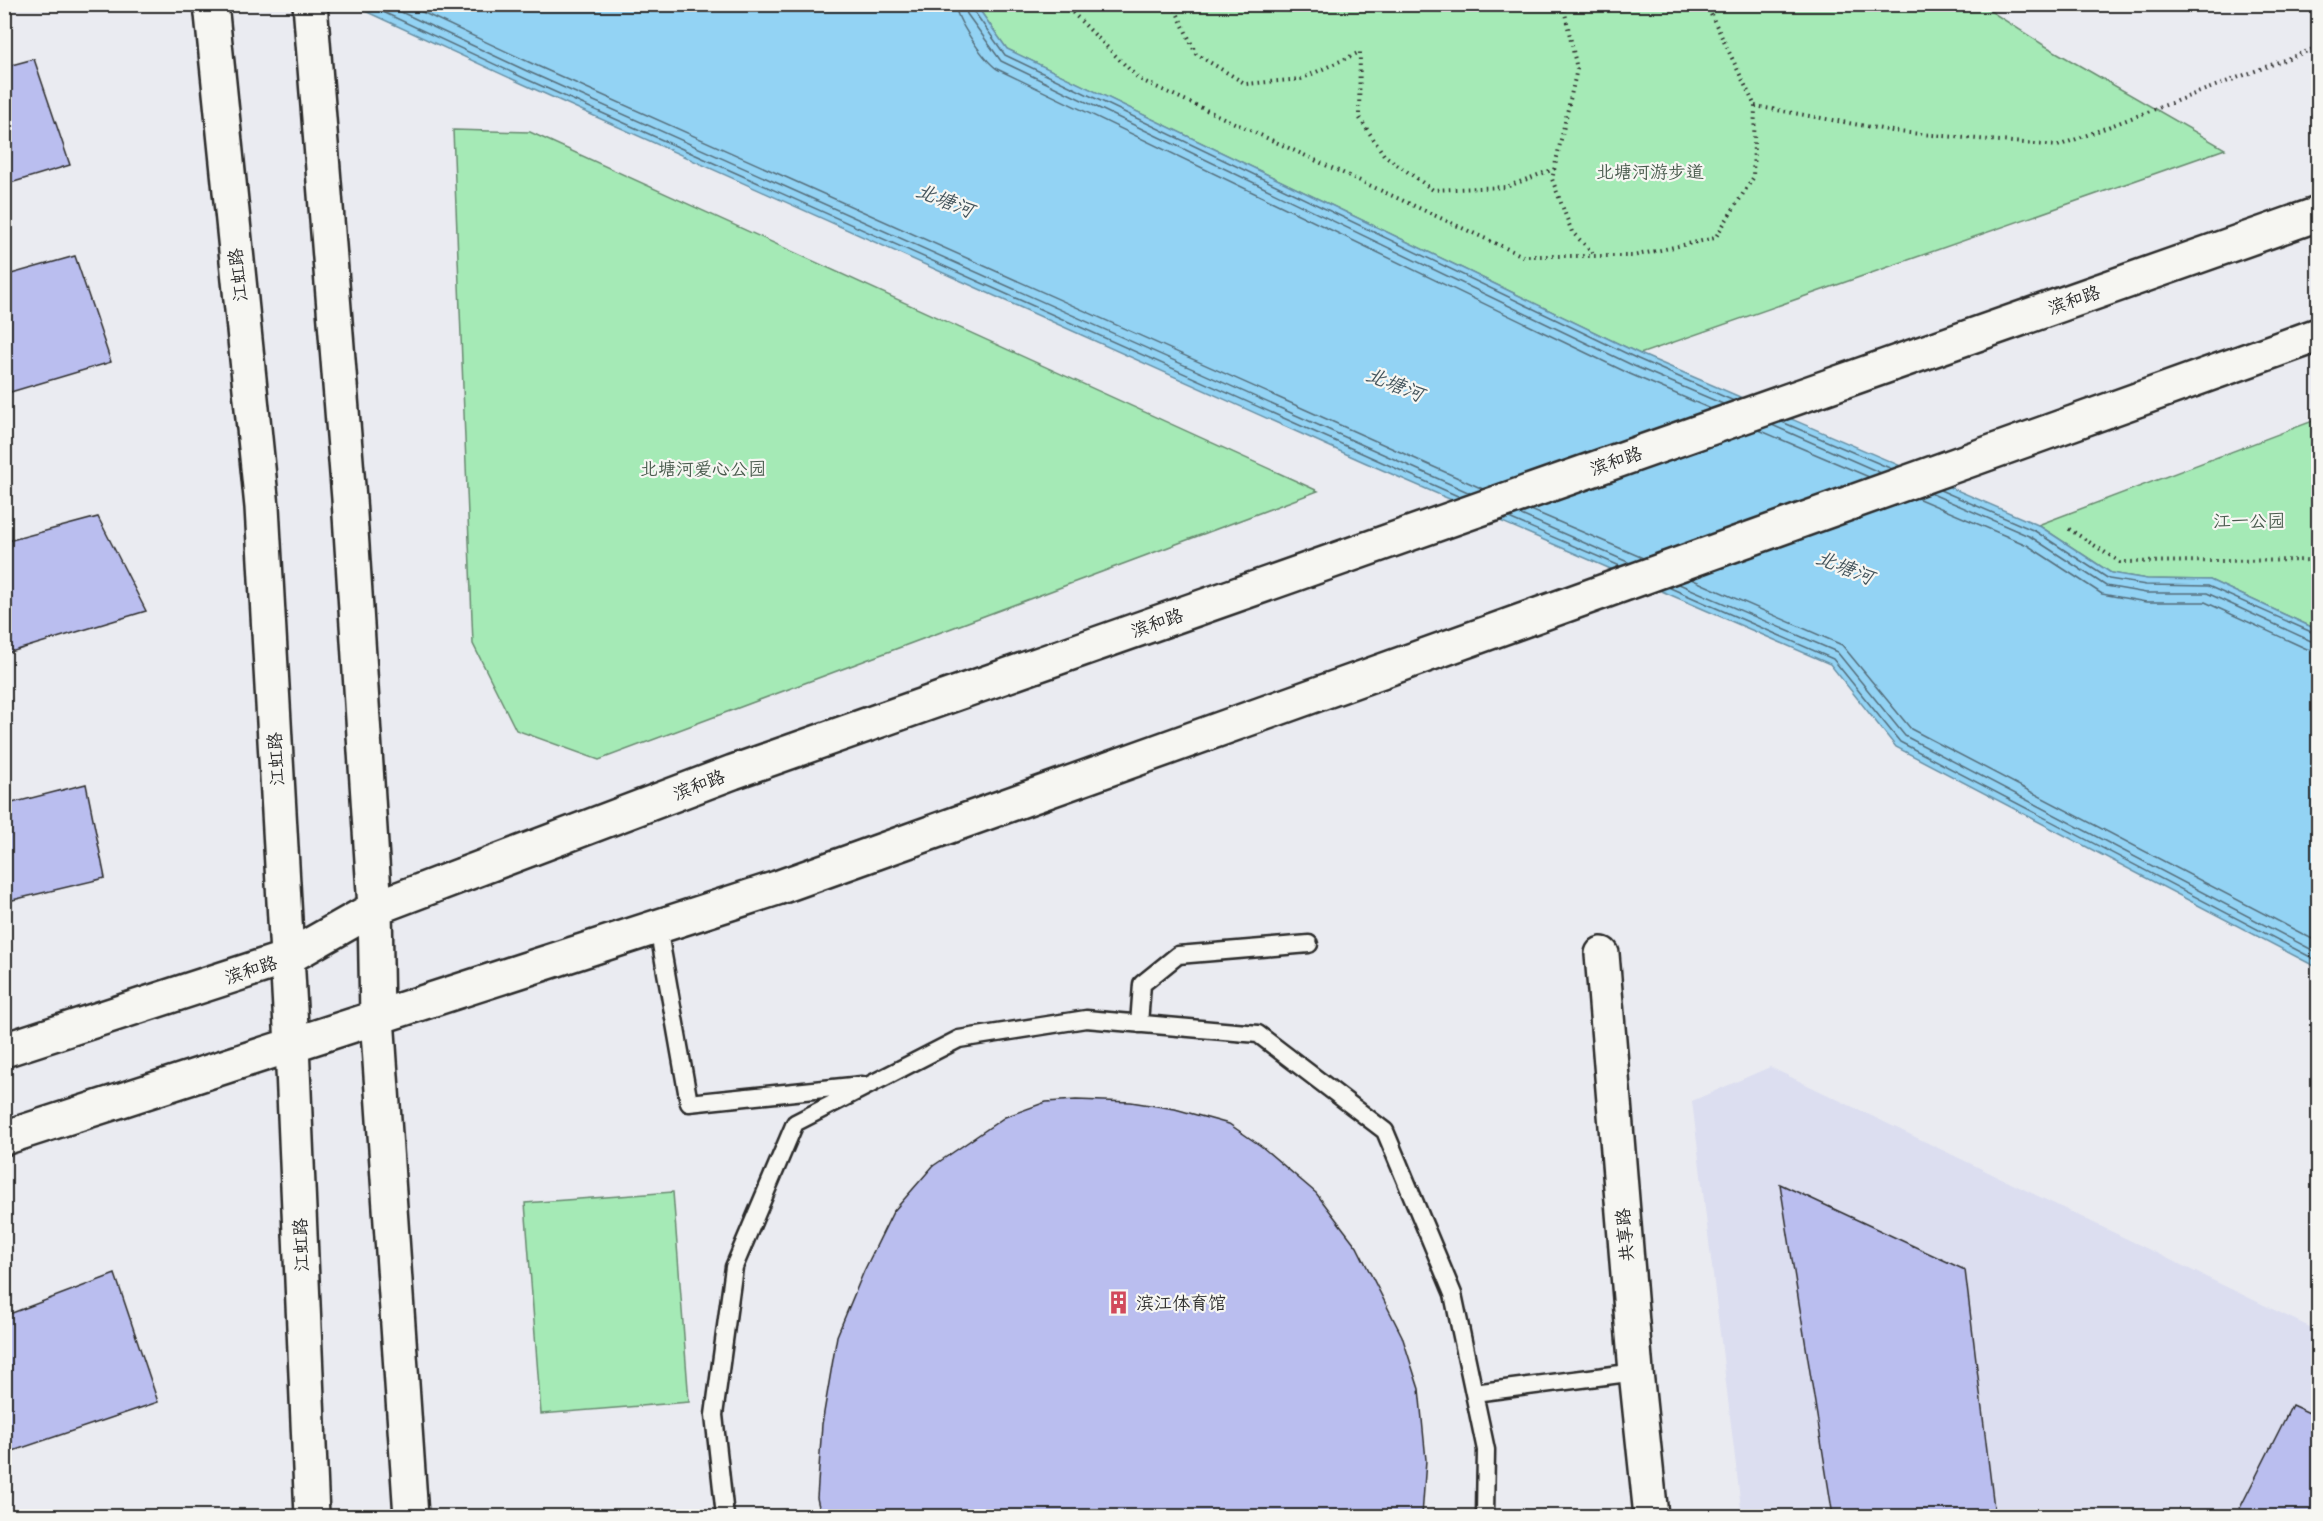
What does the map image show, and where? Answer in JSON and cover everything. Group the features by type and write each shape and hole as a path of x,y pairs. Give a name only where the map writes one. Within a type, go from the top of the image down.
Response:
{"main road":[{"name":"江虹路","path":"211,4 262,507 292,1044 312,1516"},
{"path":"310,4 350,499 375,908 377,1017 411,1516"},
{"name":"滨和路","path":"4,1050 287,958 375,908 733,772 2319,214"},
{"path":"4,1138 777,888 2319,335"},
{"name":"共享路","path":"1602,954 1650,1516"}],"lane":[{"path":"658,927 689,1103 874,1083"},
{"path":"1139,1024 1142,984 1178,955 1309,944"},
{"path":"725,1516 714,1415 734,1267 795,1123 959,1040 1086,1019 1258,1034 1385,1131 1453,1294 1486,1450 1485,1516"},
{"path":"1474,1393 1636,1372"}],"path":[{"path":"1064,4 1139,79 1523,256 1633,256 1715,238 1753,178 1755,106 1706,4"},
{"path":"1173,4 1196,54 1246,84 1301,79 1360,52 1359,117 1383,155 1433,190 1506,187 1554,169"},
{"path":"1563,4 1577,69 1552,179 1572,232 1597,256"},
{"path":"1755,106 1898,132 2058,146 2319,47"},
{"path":"2319,465 2316,467 2319,480"},
{"path":"2069,529 2120,562 2319,560"}],"shaded area":[{"path":"1770,1067 2318,1331 2318,1516 1742,1516 1692,1101"}],"green space":[{"name":"北塘河游步道","path":"976,5 1981,5 2042,44 2225,149 1640,354 1007,49"},
{"name":"北塘河爱心公园","path":"453,130 530,132 1318,491 599,760 516,730 473,644"},
{"name":"江一公园","path":"2318,419 2318,630 2210,580 2147,579 2111,573 2038,525"},
{"path":"673,1192 689,1402 541,1414 525,1203"}],"water":[{"name":"北塘河","path":"352,5 976,5 1007,49 1640,354 2038,525 2111,573 2147,579 2210,580 2318,630 2318,968 1896,747 1830,664 1364,462"}],"building":[{"path":"34,59 70,165 4,185 4,67"},
{"path":"75,256 111,362 4,394 4,276"},
{"path":"98,517 146,611 4,654 4,542"},
{"path":"86,784 105,878 4,902 4,805"},
{"name":"滨江体育馆","path":"1076,1100 1131,1102 1175,1109 1229,1124 1261,1146 1316,1193 1357,1247 1402,1336 1419,1389 1426,1460 1422,1516 821,1516 817,1498 822,1424 837,1336 864,1271 893,1212 933,1166 1005,1117 1046,1102"},
{"path":"1780,1184 1965,1270 1995,1516 1833,1516"},
{"path":"115,1274 158,1402 4,1454 4,1316"},
{"path":"2292,1405 2318,1417 2318,1516 2236,1516"}],"place":[{"name":"滨江体育馆","path":"1118,1303"}]}
